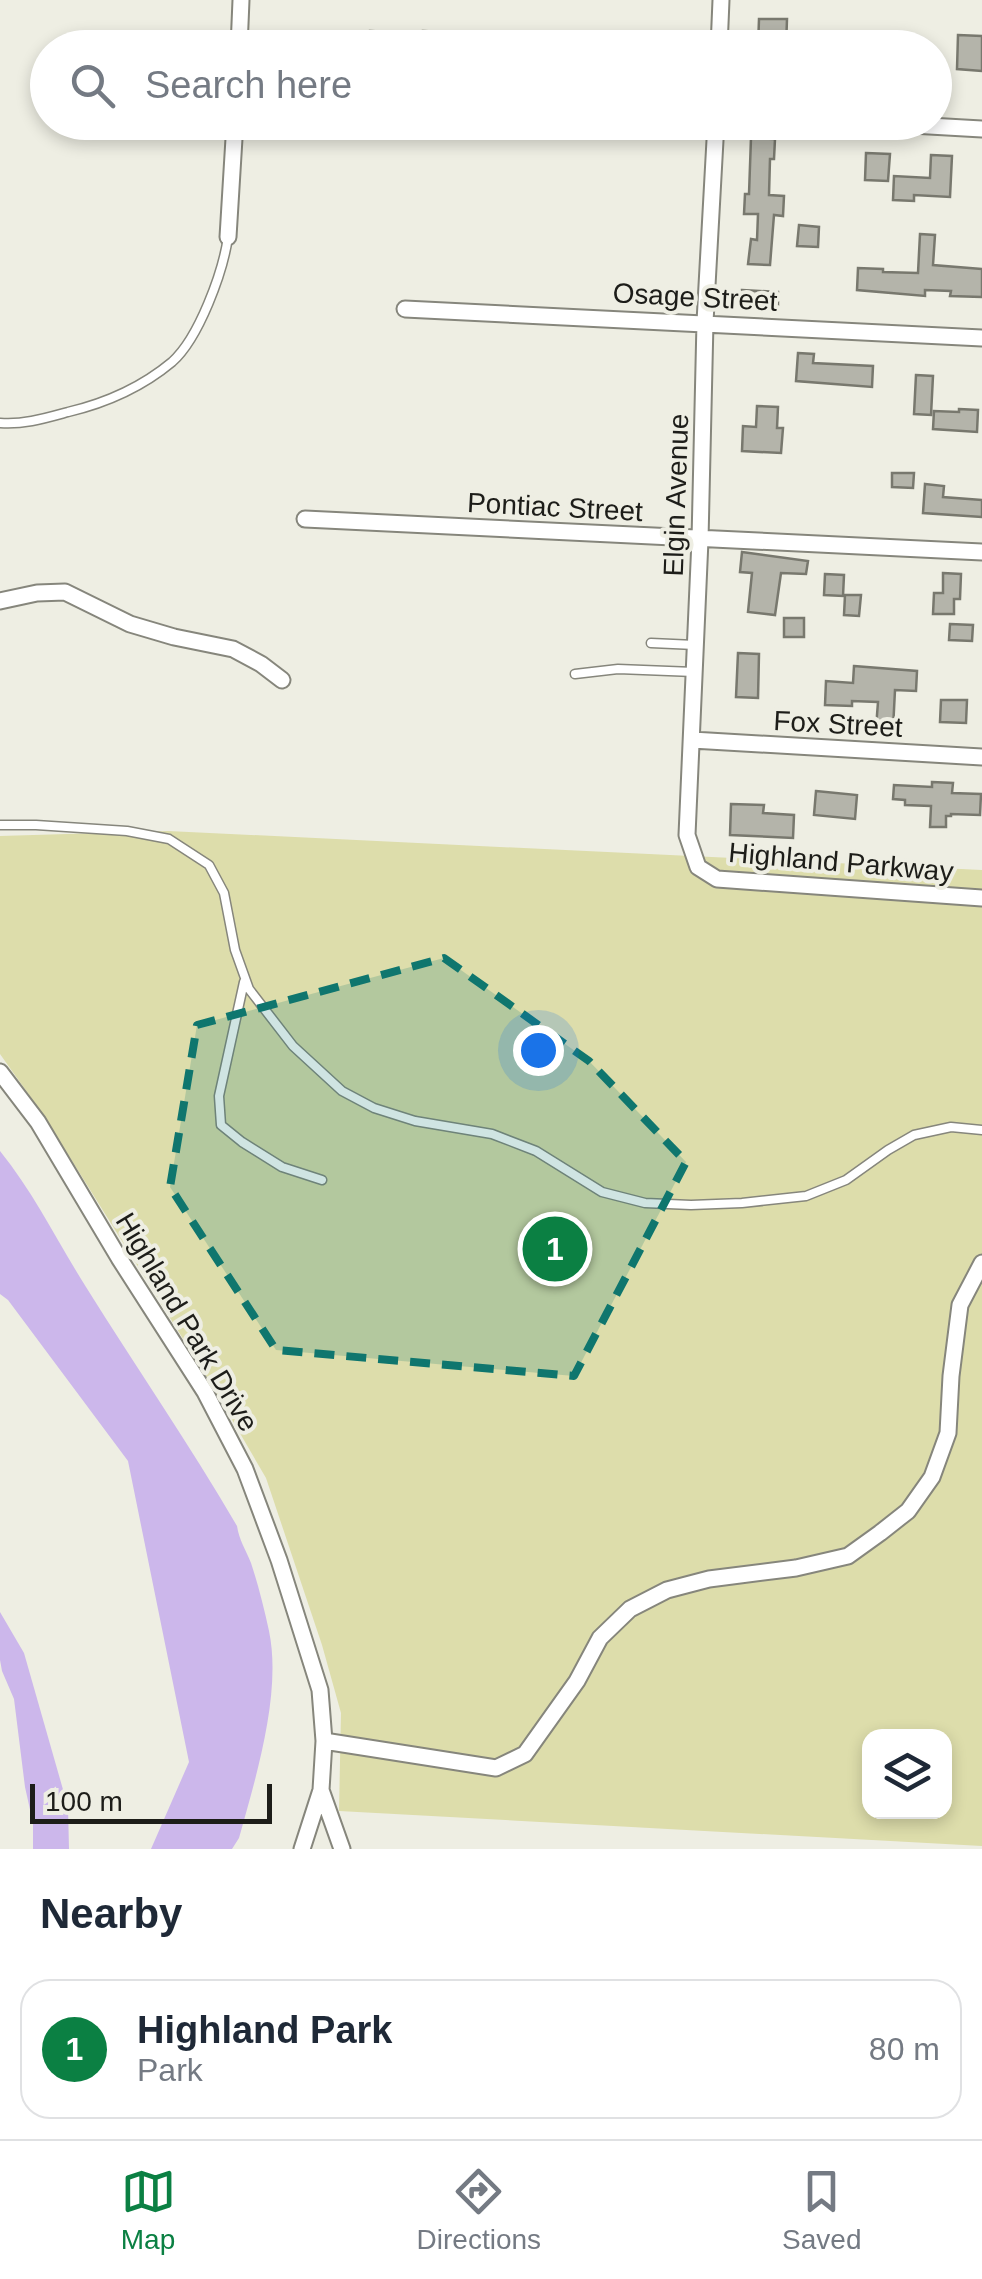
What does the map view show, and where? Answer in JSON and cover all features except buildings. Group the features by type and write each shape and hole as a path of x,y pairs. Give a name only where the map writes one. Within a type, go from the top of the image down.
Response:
{"street":[{"path":"240,30 241,0"},
{"path":"719,30 720,0"},
{"path":"952,127 982,129"},
{"path":"228,237 234,140"},
{"name":"Elgin Avenue","path":"698,868 686,834 715,140"},
{"name":"Osage Street","path":"405,309 982,338"},
{"name":"Pontiac Street","path":"305,519 982,552"},
{"path":"0,600 37,592 66,592 130,624 174,638 233,649 282,680"},
{"name":"Fox Street","path":"692,740 982,756"},
{"name":"Highland Parkway","path":"698,868 717,879 982,898"},
{"name":"Highland Park Drive","path":"0,1072 38,1122 205,1392 246,1469 320,1690 324,1741 321,1790 302,1849"},
{"path":"324,1741 496,1768 525,1754 578,1681 600,1638 630,1609 667,1590 709,1579 796,1568 848,1556 880,1533 908,1511 932,1477 948,1433 950,1376 960,1305 982,1264"},
{"path":"321,1790 342,1849"}],"lane":[{"path":"0,423 36,421 86,408 138,387 175,359 198,324 215,287 228,237"},
{"path":"651,642 696,646"},
{"path":"574,674 618,669 694,672"},
{"path":"0,826 126,831 170,839 209,865 224,893 235,950 249,989 293,1046 342,1091 374,1108 415,1121 492,1134 536,1151 602,1192 645,1203 692,1205 806,1196 846,1180 914,1135 951,1126 982,1130"},
{"path":"245,978 219,1096 220,1125 282,1167 322,1180"}],"highlighted area":[{"path":"444,958 589,1061 686,1162 574,1376 276,1350 170,1187 197,1025"}],"green space":[{"path":"168,831 982,870 982,1846 339,1811 341,1713 266,1478 44,1116 0,1054 0,836"}],"shaded area":[{"path":"0,1151 35,1200 219,1496 237,1526 251,1563 269,1631 272,1681 259,1762 239,1838 232,1849 151,1849 189,1762 128,1461 0,1294"},
{"path":"0,1612 24,1653 68,1807 69,1849 33,1849 33,1823 14,1699 0,1660"}],"place":[{"name":"Highland Park","path":"555,1249"}]}
